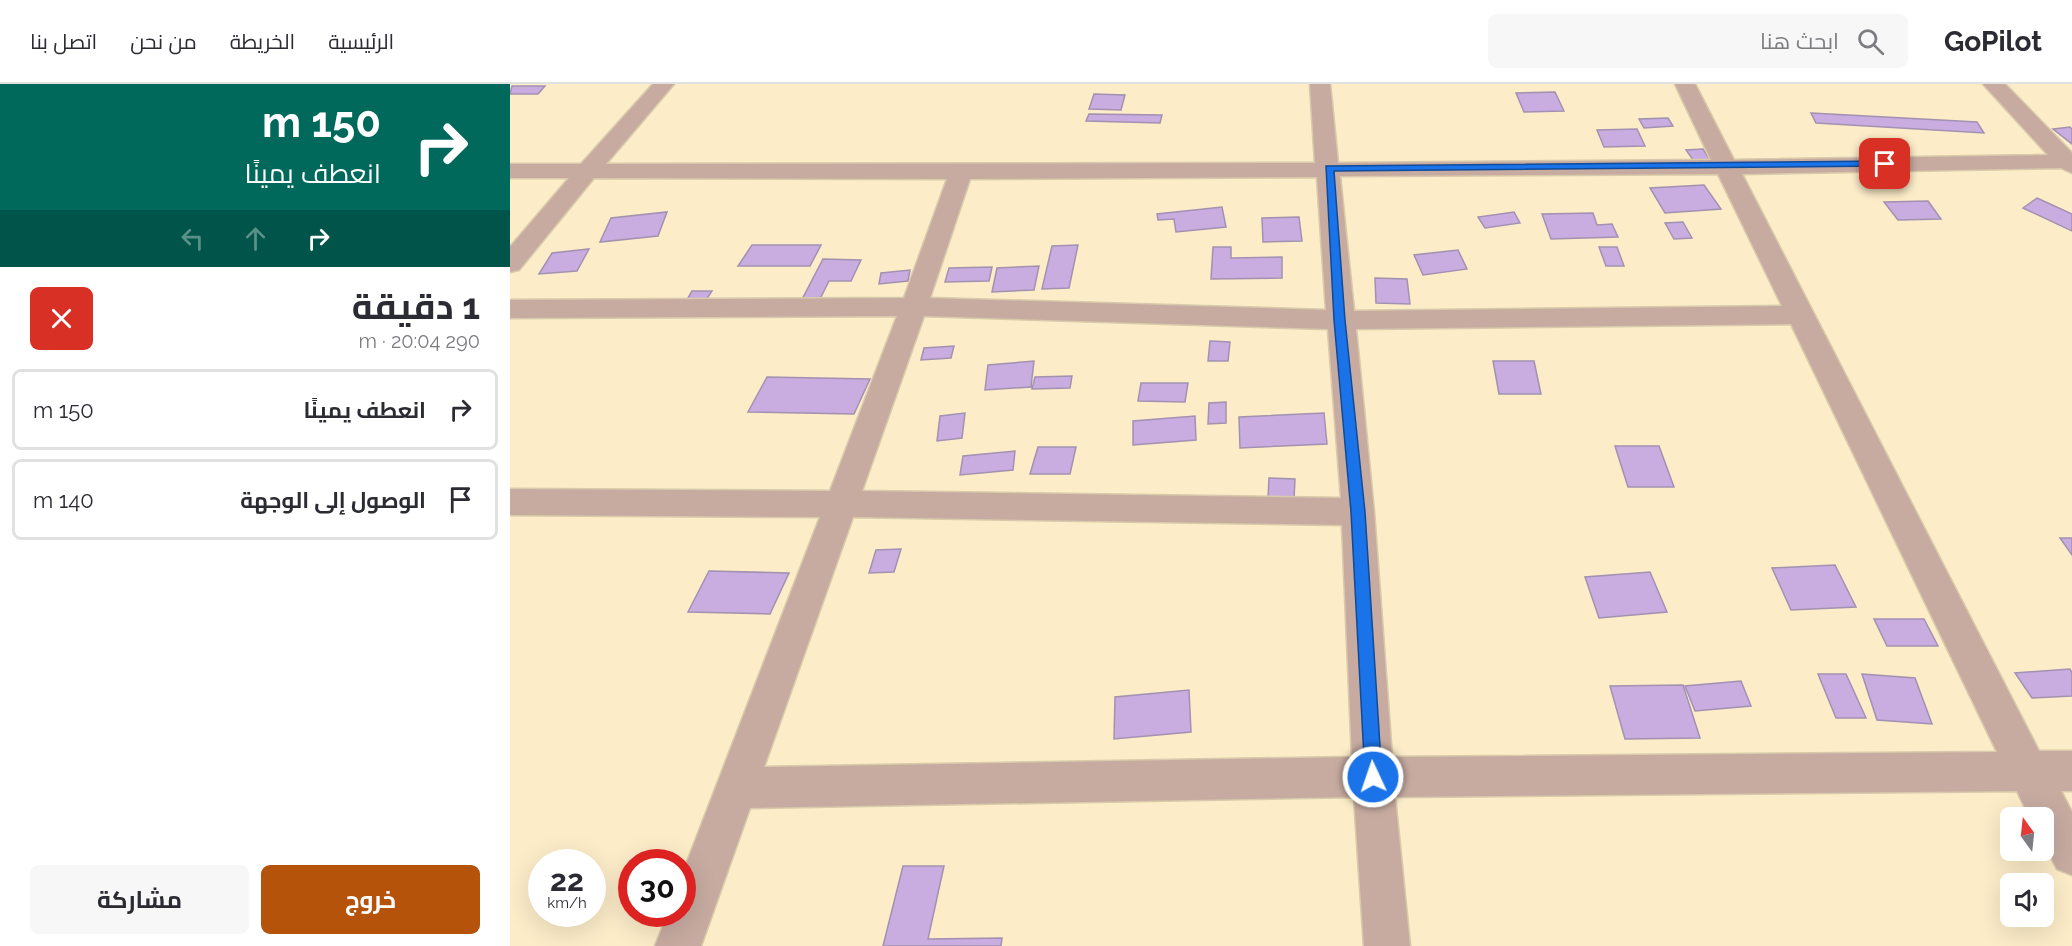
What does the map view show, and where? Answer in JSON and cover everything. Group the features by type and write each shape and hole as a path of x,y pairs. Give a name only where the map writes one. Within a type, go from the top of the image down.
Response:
{"street":[{"path":"510,264 588,170 664,84"},
{"path":"1320,84 1329,168 1339,320 1358,512 1373,777 1387,946"},
{"path":"1685,84 2027,770 2072,854"},
{"path":"1993,84 2070,163"},
{"path":"510,171 961,172 2070,163"},
{"path":"678,946 914,307 961,172"},
{"path":"510,309 914,307 1339,320 1799,315"},
{"path":"510,502 841,504 1358,512"},
{"path":"737,788 1373,777 2072,771"}],"building":[{"path":"512,86 545,86 538,94 510,94"},
{"path":"1555,92 1564,111 1524,112 1516,93"},
{"path":"1094,94 1125,95 1121,110 1089,109"},
{"path":"1811,113 1977,122 1984,133 1816,123"},
{"path":"1089,114 1162,115 1160,123 1086,121"},
{"path":"1668,118 1673,126 1644,128 1639,119"},
{"path":"2070,127 2072,144 2053,129"},
{"path":"1637,129 1645,146 1604,147 1597,130"},
{"path":"1703,149 1712,163 1696,164 1686,150"},
{"path":"1704,185 1721,209 1665,213 1650,188"},
{"path":"2037,198 2072,214 2072,231 2023,208"},
{"path":"1928,201 1941,219 1898,220 1884,202"},
{"path":"1222,207 1226,227 1176,232 1174,219 1158,220 1157,214"},
{"path":"667,212 658,236 600,242 611,218"},
{"path":"1514,212 1520,223 1485,228 1478,217"},
{"path":"1593,213 1597,225 1612,224 1618,237 1551,239 1542,214"},
{"path":"1299,217 1302,241 1263,242 1262,218"},
{"path":"1683,222 1692,238 1674,239 1665,223"},
{"path":"752,245 821,245 810,266 738,266"},
{"path":"1078,245 1069,288 1042,289 1052,246"},
{"path":"1213,247 1231,247 1231,258 1282,257 1282,278 1211,279"},
{"path":"1599,247 1617,247 1624,266 1606,266"},
{"path":"589,249 577,271 539,274 552,253"},
{"path":"1458,250 1467,269 1423,275 1414,255"},
{"path":"823,259 861,260 851,281 829,281 817,305 799,305"},
{"path":"1039,266 1034,290 992,292 997,268"},
{"path":"992,267 989,281 945,282 949,268"},
{"path":"910,270 908,281 879,284 881,273"},
{"path":"1375,278 1407,279 1410,304 1376,303"},
{"path":"692,291 712,291 704,303 685,303"},
{"path":"1210,341 1230,342 1228,361 1208,361"},
{"path":"954,346 951,358 921,360 924,348"},
{"path":"1034,361 1031,387 985,390 988,365"},
{"path":"1493,361 1534,361 1541,394 1499,394"},
{"path":"1072,376 1070,388 1032,389 1035,377"},
{"path":"767,377 870,379 854,414 748,412"},
{"path":"1141,383 1188,383 1185,402 1138,401"},
{"path":"1226,402 1226,423 1208,424 1209,403"},
{"path":"965,413 962,438 937,441 940,416"},
{"path":"1324,413 1327,444 1240,448 1239,417"},
{"path":"1195,416 1196,440 1133,445 1133,421"},
{"path":"1615,446 1659,446 1674,487 1628,487"},
{"path":"1038,447 1076,447 1070,474 1030,474"},
{"path":"1015,451 1013,470 960,475 963,456"},
{"path":"1269,478 1295,479 1294,499 1268,499"},
{"path":"2060,538 2072,538 2072,555"},
{"path":"901,549 894,572 869,573 876,550"},
{"path":"1835,565 1856,607 1791,610 1772,568"},
{"path":"709,571 789,573 770,614 688,612"},
{"path":"1650,572 1667,612 1599,618 1585,577"},
{"path":"1874,619 1924,619 1938,646 1887,646"},
{"path":"2070,669 2072,696 2032,698 2015,673"},
{"path":"1818,674 1846,674 1866,718 1836,718"},
{"path":"1862,674 1915,678 1932,724 1877,720"},
{"path":"1741,681 1751,706 1695,711 1685,686"},
{"path":"1683,685 1700,738 1625,739 1610,686"},
{"path":"1189,690 1191,732 1114,739 1115,697"},
{"path":"903,866 944,866 928,939 1002,938 1001,946 883,946"}],"route":[{"path":"1373,777 1358,512 1339,320 1329,168 1726,167 1885,164"}]}
